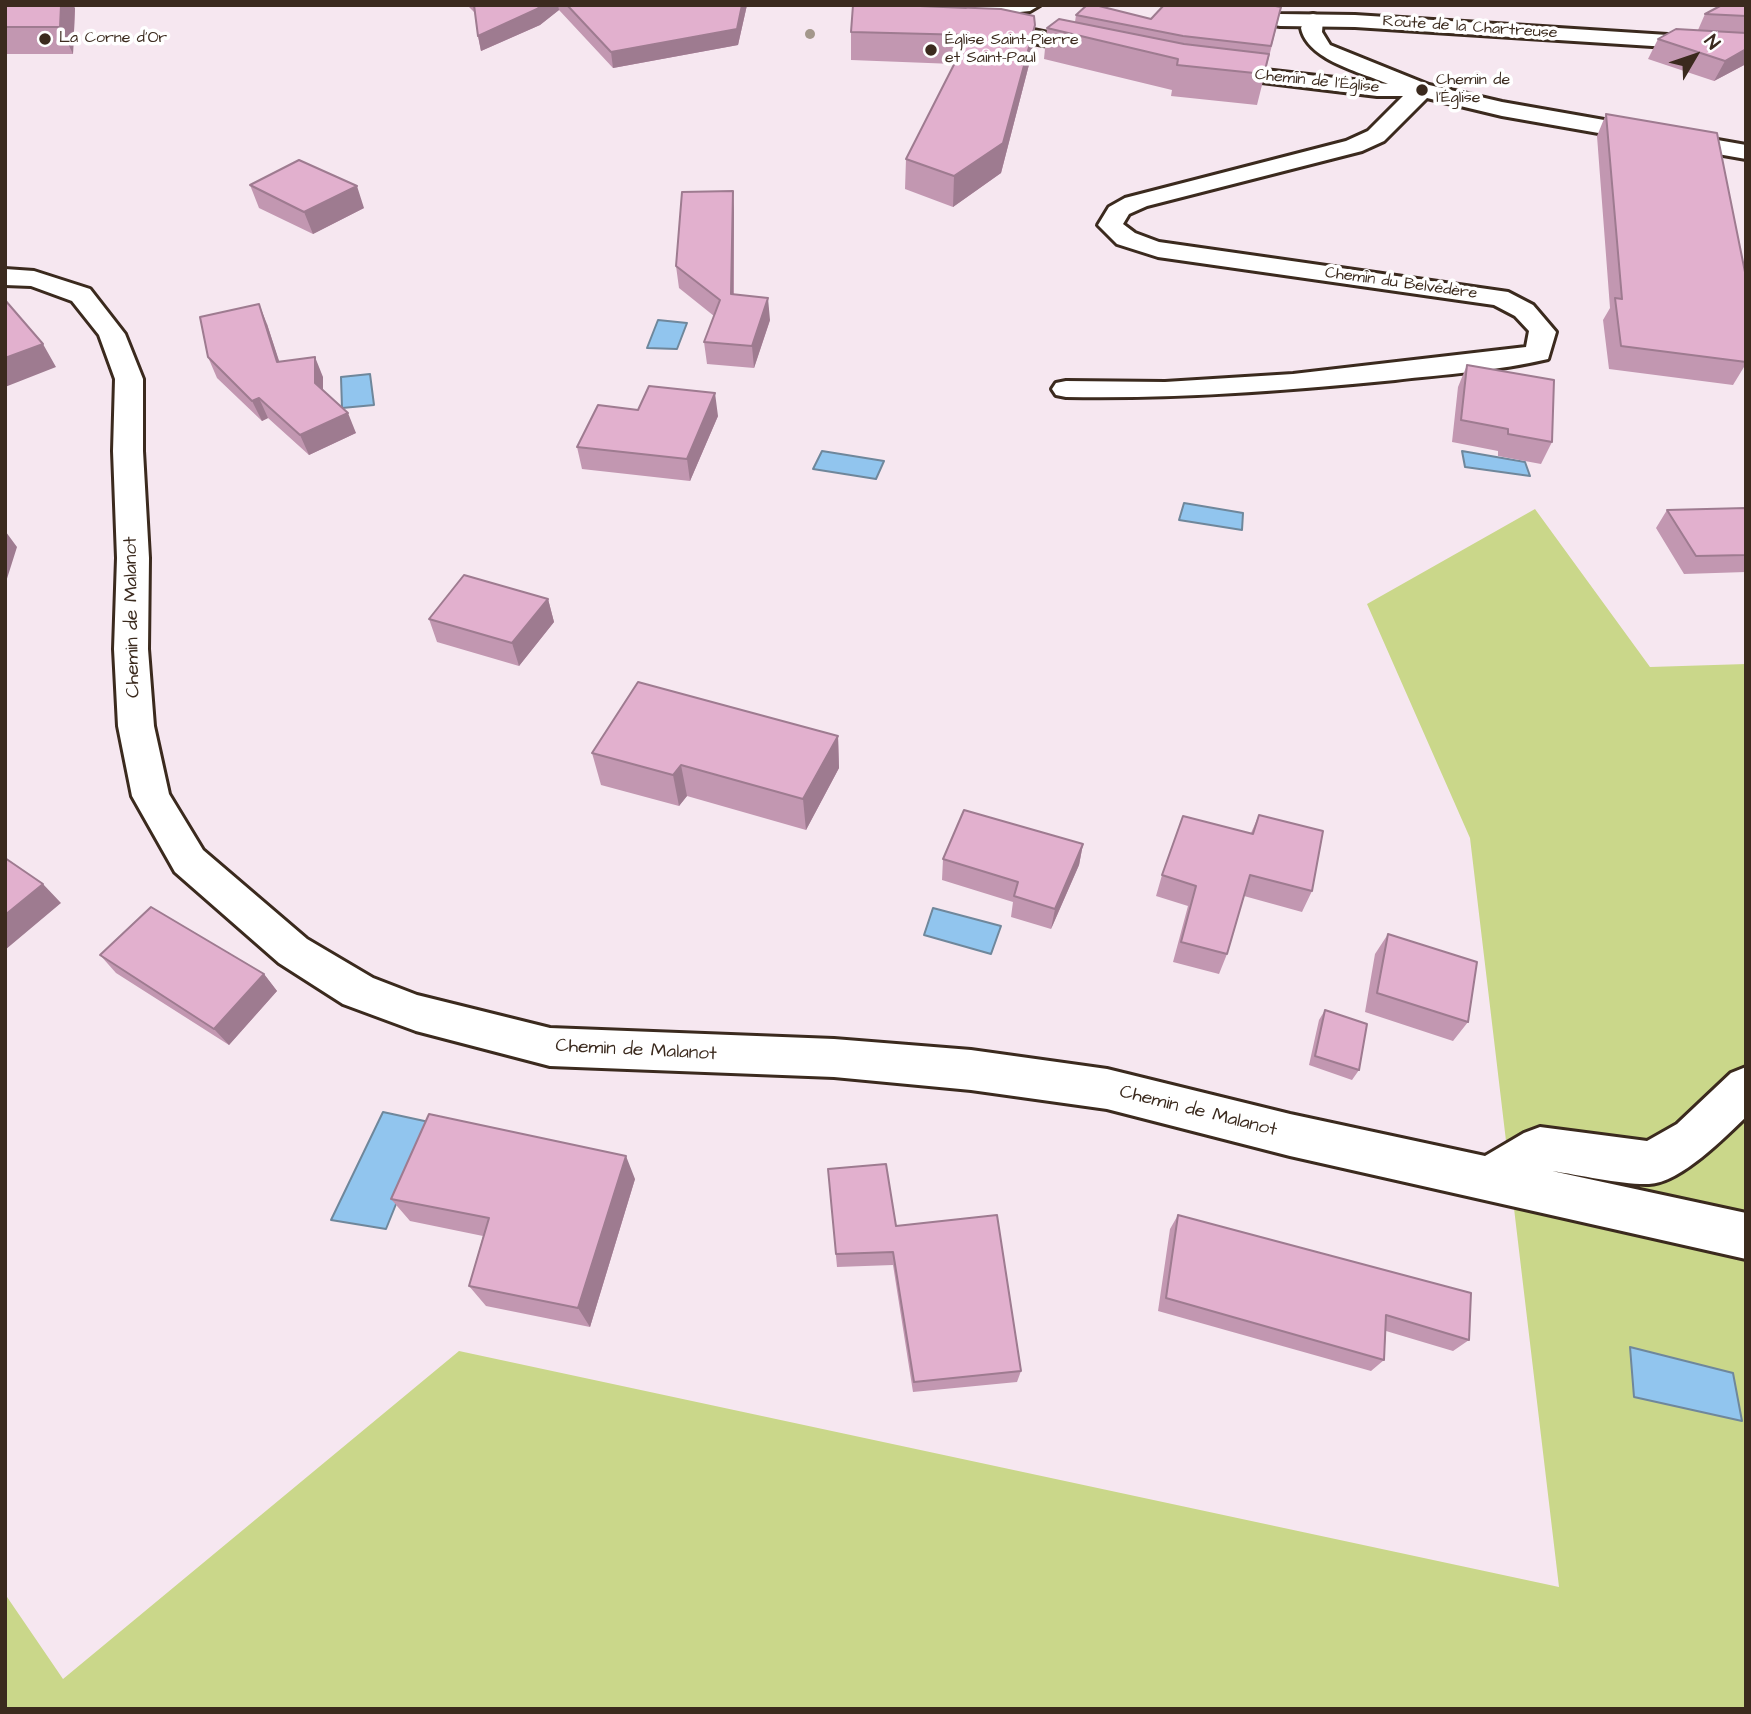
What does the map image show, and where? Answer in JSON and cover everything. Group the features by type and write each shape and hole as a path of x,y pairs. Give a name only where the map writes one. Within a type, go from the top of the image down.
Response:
{"street":[{"path":"1030,5 953,20 1114,53"},
{"name":"Route de la Chartreuse","path":"1195,5 1266,19 1746,47"},
{"path":"1313,20 1312,36 1323,49 1422,90 1502,108 1746,152"},
{"name":"Chemin de l'Église","path":"1192,68 1377,90 1422,90"},
{"name":"Chemin du Belvédère","path":"1066,389 1165,390 1293,382 1510,359 1538,353 1543,332 1532,316 1519,305 1499,298 1158,248 1134,243 1118,235 1110,225 1123,206 1354,146 1376,136 1422,90"},
{"name":"Chemin de Malanot","path":"5,277 34,279 81,295 112,334 129,379 128,450 133,558 131,649 136,726 151,796 189,861 293,951 358,991 416,1013 550,1047 834,1058 971,1070 1107,1089 1488,1181 1746,1236"},
{"path":"1488,1181 1540,1148 1651,1163 1693,1139 1746,1087"}],"green space":[{"path":"1535,509 1650,667 1746,664 1746,1709 5,1709 5,1594 63,1679 459,1351 1559,1587 1470,838 1367,604"}],"water":[{"path":"658,320 687,323 677,349 647,348"},
{"path":"370,374 374,405 342,408 341,377"},
{"path":"822,451 884,461 876,479 813,469"},
{"path":"1462,451 1525,462 1530,476 1465,467"},
{"path":"1184,503 1243,513 1242,530 1179,520"},
{"path":"933,908 1001,926 991,954 924,935"},
{"path":"383,1112 429,1122 386,1229 331,1220"},
{"path":"1630,1347 1733,1373 1742,1421 1634,1397"}],"building":[{"path":"5,5 61,5 60,27 5,27"},
{"path":"474,5 542,5 478,36"},
{"path":"567,5 742,5 737,29 611,52"},
{"path":"853,5 1001,9 1034,16 1035,25 1003,143 954,176 906,159 969,35 851,32"},
{"path":"897,5 960,5 966,8"},
{"path":"1087,5 1151,19 1164,5 1281,7 1271,46 1183,36 1076,15"},
{"path":"1722,5 1746,5 1746,16 1705,14"},
{"path":"1059,19 1184,44 1269,54 1264,74 1177,65 1178,59 1047,28"},
{"path":"1676,29 1746,33 1746,49 1725,61 1658,39"},
{"path":"1606,114 1717,133 1746,277 1746,362 1621,346 1615,298 1622,299"},
{"path":"299,160 357,186 304,212 250,185"},
{"path":"733,191 731,294 768,298 752,346 704,342 720,300 676,266 682,192"},
{"path":"5,300 43,344 5,358"},
{"path":"259,304 277,362 315,357 315,383 348,413 300,435 259,398 252,401 208,357 200,317"},
{"path":"1467,365 1554,380 1552,442 1508,434 1508,429 1461,420"},
{"path":"649,386 715,393 687,459 577,447 598,405 638,410"},
{"path":"1746,508 1746,555 1696,556 1667,510"},
{"path":"464,575 548,599 512,643 429,619"},
{"path":"638,682 838,736 803,799 681,765 673,775 592,753"},
{"path":"964,810 1083,844 1055,909 1014,896 1018,882 943,859"},
{"path":"1259,815 1323,831 1312,891 1250,875 1227,954 1181,942 1196,886 1162,875 1183,816 1253,834"},
{"path":"5,858 43,884 5,915"},
{"path":"151,907 264,974 214,1029 100,955"},
{"path":"1388,934 1477,962 1468,1022 1377,993"},
{"path":"1325,1010 1367,1024 1359,1070 1315,1056"},
{"path":"429,1114 626,1156 578,1308 469,1286 489,1218 391,1199"},
{"path":"886,1164 896,1226 997,1215 1021,1371 914,1382 893,1252 836,1254 828,1169"},
{"path":"1178,1215 1471,1293 1469,1340 1386,1315 1384,1360 1166,1298"}],"place":[{"name":"La Corne d'Or","path":"45,39"},
{"name":"Église Saint-Pierre et Saint-Paul","path":"931,50"},
{"name":"Chemin de l’Église","path":"1422,90"}]}
